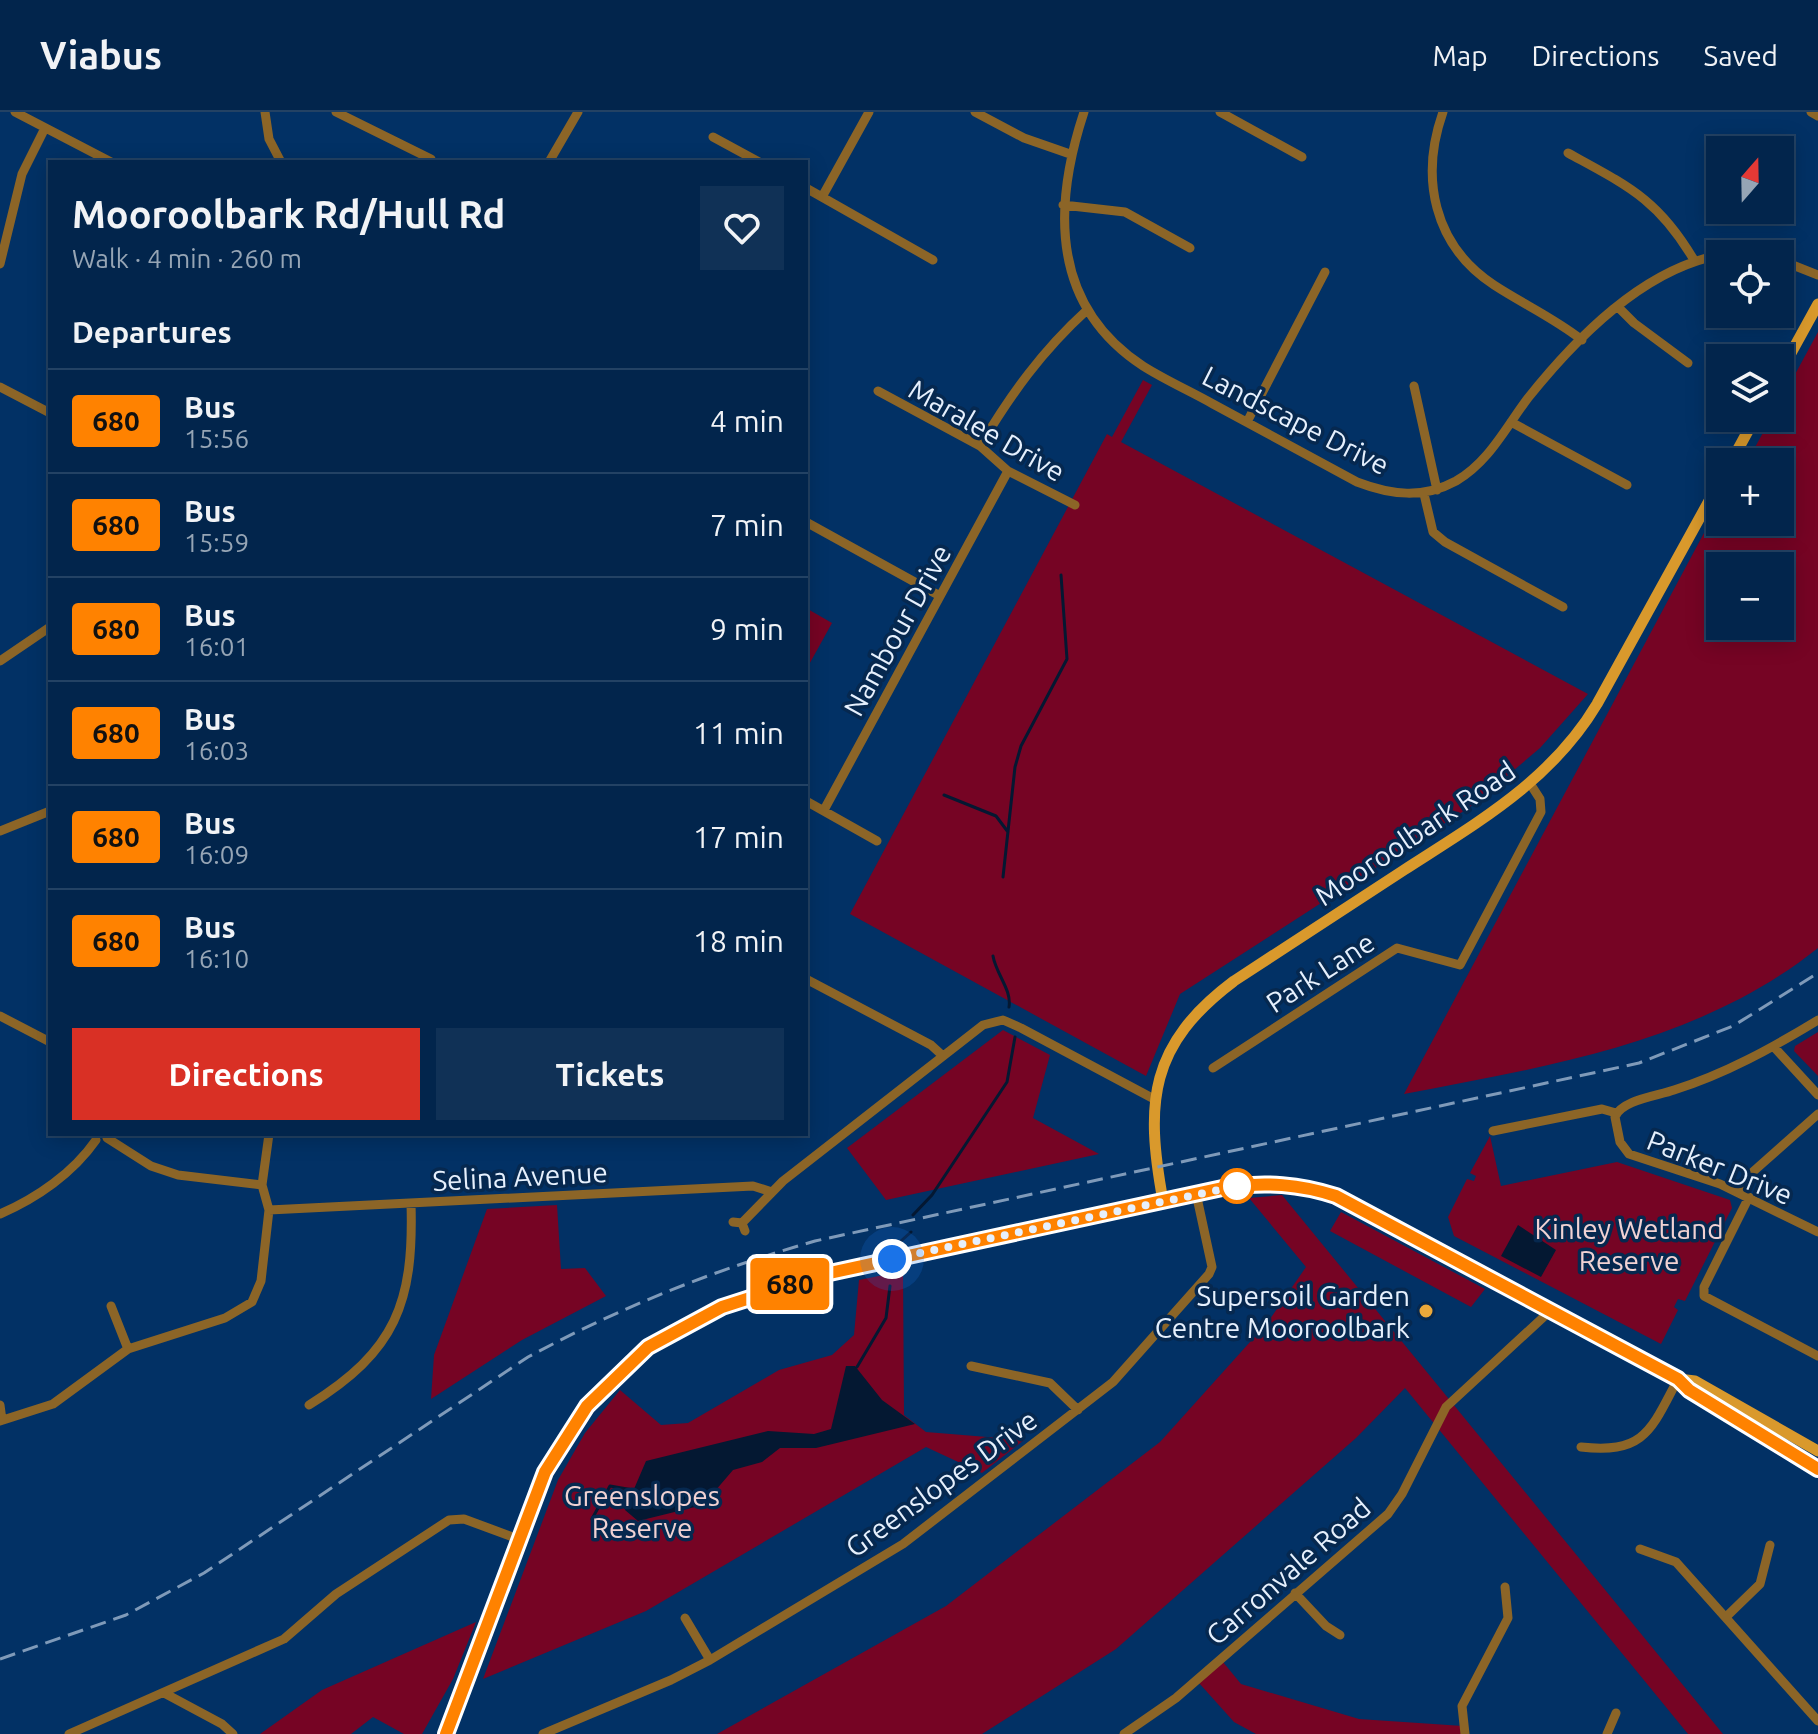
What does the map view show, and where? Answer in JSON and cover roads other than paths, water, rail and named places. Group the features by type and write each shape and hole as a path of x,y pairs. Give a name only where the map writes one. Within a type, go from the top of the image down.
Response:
{"main road":[{"path":"1794,348 1818,304"},
{"name":"Mooroolbark Road","path":"1163,1201 1152,1136 1154,1099 1173,1046 1198,1010 1215,995 1531,785 1582,729 1706,506"},
{"path":"447,1734 545,1472 587,1406 648,1347 686,1324 757,1293 825,1274 1196,1193 1249,1184 1312,1188 1360,1208 1678,1379 1689,1390 1818,1469"},
{"path":"1678,1379 1695,1381 1818,1448"}],"street":[{"path":"15,112 107,160"},
{"path":"265,112 269,139 280,160"},
{"path":"336,112 431,159"},
{"path":"550,160 578,112"},
{"path":"822,197 869,112"},
{"path":"975,112 1024,138 1070,154"},
{"name":"Landscape Drive","path":"1084,112 1070,154 1063,205 1065,246 1072,277 1087,310 1119,347 1143,365 1357,482 1381,491 1424,494 1437,490 1478,466 1546,378 1644,283 1706,258"},
{"path":"1220,112 1302,157"},
{"path":"1443,112 1430,162 1432,192 1440,223 1455,250 1494,285 1563,325 1582,340"},
{"path":"1811,112 1818,116"},
{"path":"0,264 22,174 45,128"},
{"path":"713,137 755,160"},
{"path":"1568,153 1655,205 1676,228 1694,260"},
{"path":"808,189 933,260"},
{"path":"1063,205 1125,212 1190,248"},
{"path":"1794,266 1818,275"},
{"path":"1247,422 1325,272"},
{"path":"1618,307 1688,363"},
{"path":"980,446 1020,380 1051,342 1087,310"},
{"path":"1414,386 1437,490"},
{"path":"0,387 48,412"},
{"name":"Maralee Drive","path":"878,391 980,446 1008,471 1075,505"},
{"path":"1511,422 1627,485"},
{"name":"Nambour Drive","path":"824,810 1008,471"},
{"path":"1424,494 1433,532 1445,542 1563,607"},
{"path":"808,523 940,596"},
{"path":"0,661 48,628"},
{"name":"Park Lane","path":"1213,1068 1397,948 1460,965 1541,812 1540,799 1531,785"},
{"path":"808,802 877,841"},
{"path":"0,831 48,812"},
{"path":"808,980 931,1045 943,1056"},
{"path":"0,1016 48,1041"},
{"path":"740,1226 772,1192 983,1025 1003,1020 1154,1099"},
{"name":"Parker Drive","path":"1818,1020 1774,1047 1692,1085 1622,1107 1616,1113 1620,1142 1629,1154 1744,1195 1818,1232"},
{"path":"1774,1047 1818,1095"},
{"path":"1493,1131 1602,1109 1616,1113"},
{"path":"1818,1114 1747,1177 1744,1195 1705,1284 1704,1296 1818,1356"},
{"path":"0,1214 30,1199 64,1174 101,1136 151,1166 178,1175 262,1185"},
{"path":"0,1405 1,1420 53,1404 128,1349 225,1318 252,1302 261,1281 269,1210 262,1185 269,1136"},
{"name":"Selina Avenue","path":"269,1210 753,1186 772,1192"},
{"name":"Greenslopes Drive","path":"543,1734 671,1680 710,1660 903,1544 1113,1382 1209,1274 1212,1267 1196,1193"},
{"path":"309,1405 355,1372 374,1353 393,1323 410,1275 411,1203"},
{"path":"111,1306 128,1349"},
{"name":"Carronvale Road","path":"1124,1734 1140,1730 1388,1514 1402,1494 1446,1407 1549,1312"},
{"path":"971,1366 1050,1383 1078,1410"},
{"path":"1581,1447 1623,1448 1642,1438 1653,1426 1678,1379"},
{"path":"69,1734 86,1724 166,1694 284,1639 336,1594 449,1520 464,1519 521,1540"},
{"path":"1727,1616 1760,1584 1770,1545"},
{"path":"1640,1549 1676,1562 1818,1721"},
{"path":"1465,1734 1462,1706 1508,1618 1505,1587"},
{"path":"1295,1593 1326,1626 1340,1635"},
{"path":"685,1618 710,1660"},
{"path":"166,1694 222,1724 233,1734"},
{"path":"1607,1734 1616,1713"}],"water":[{"path":"1518,1225 1556,1250 1541,1277 1501,1256"},
{"path":"846,1366 855,1366 882,1400 915,1424 816,1448 780,1448 762,1462 733,1470 703,1505 638,1521 625,1510 646,1461 768,1431 814,1434 831,1429"}],"waterway":[{"path":"1003,877 1015,767 1021,746 1067,659 1061,575"},
{"path":"944,795 996,816 1008,832"},
{"path":"993,956 1008,994 1009,1007"},
{"path":"913,1215 932,1195 1007,1082 1015,1037"},
{"path":"892,1249 911,1232"},
{"path":"857,1367 886,1318 890,1286"},
{"path":"592,1519 610,1486 633,1490"}],"railway":[{"path":"0,1659 126,1615 204,1573 528,1357 633,1306 704,1277 815,1241 1639,1063 1733,1026 1818,973"}],"place":[{"name":"Supersoil Garden Centre Mooroolbark","path":"1426,1311"}],"park label":[{"name":"Kinley Wetland Reserve","path":"1629,1244"},
{"name":"Greenslopes Reserve","path":"642,1511"}]}
